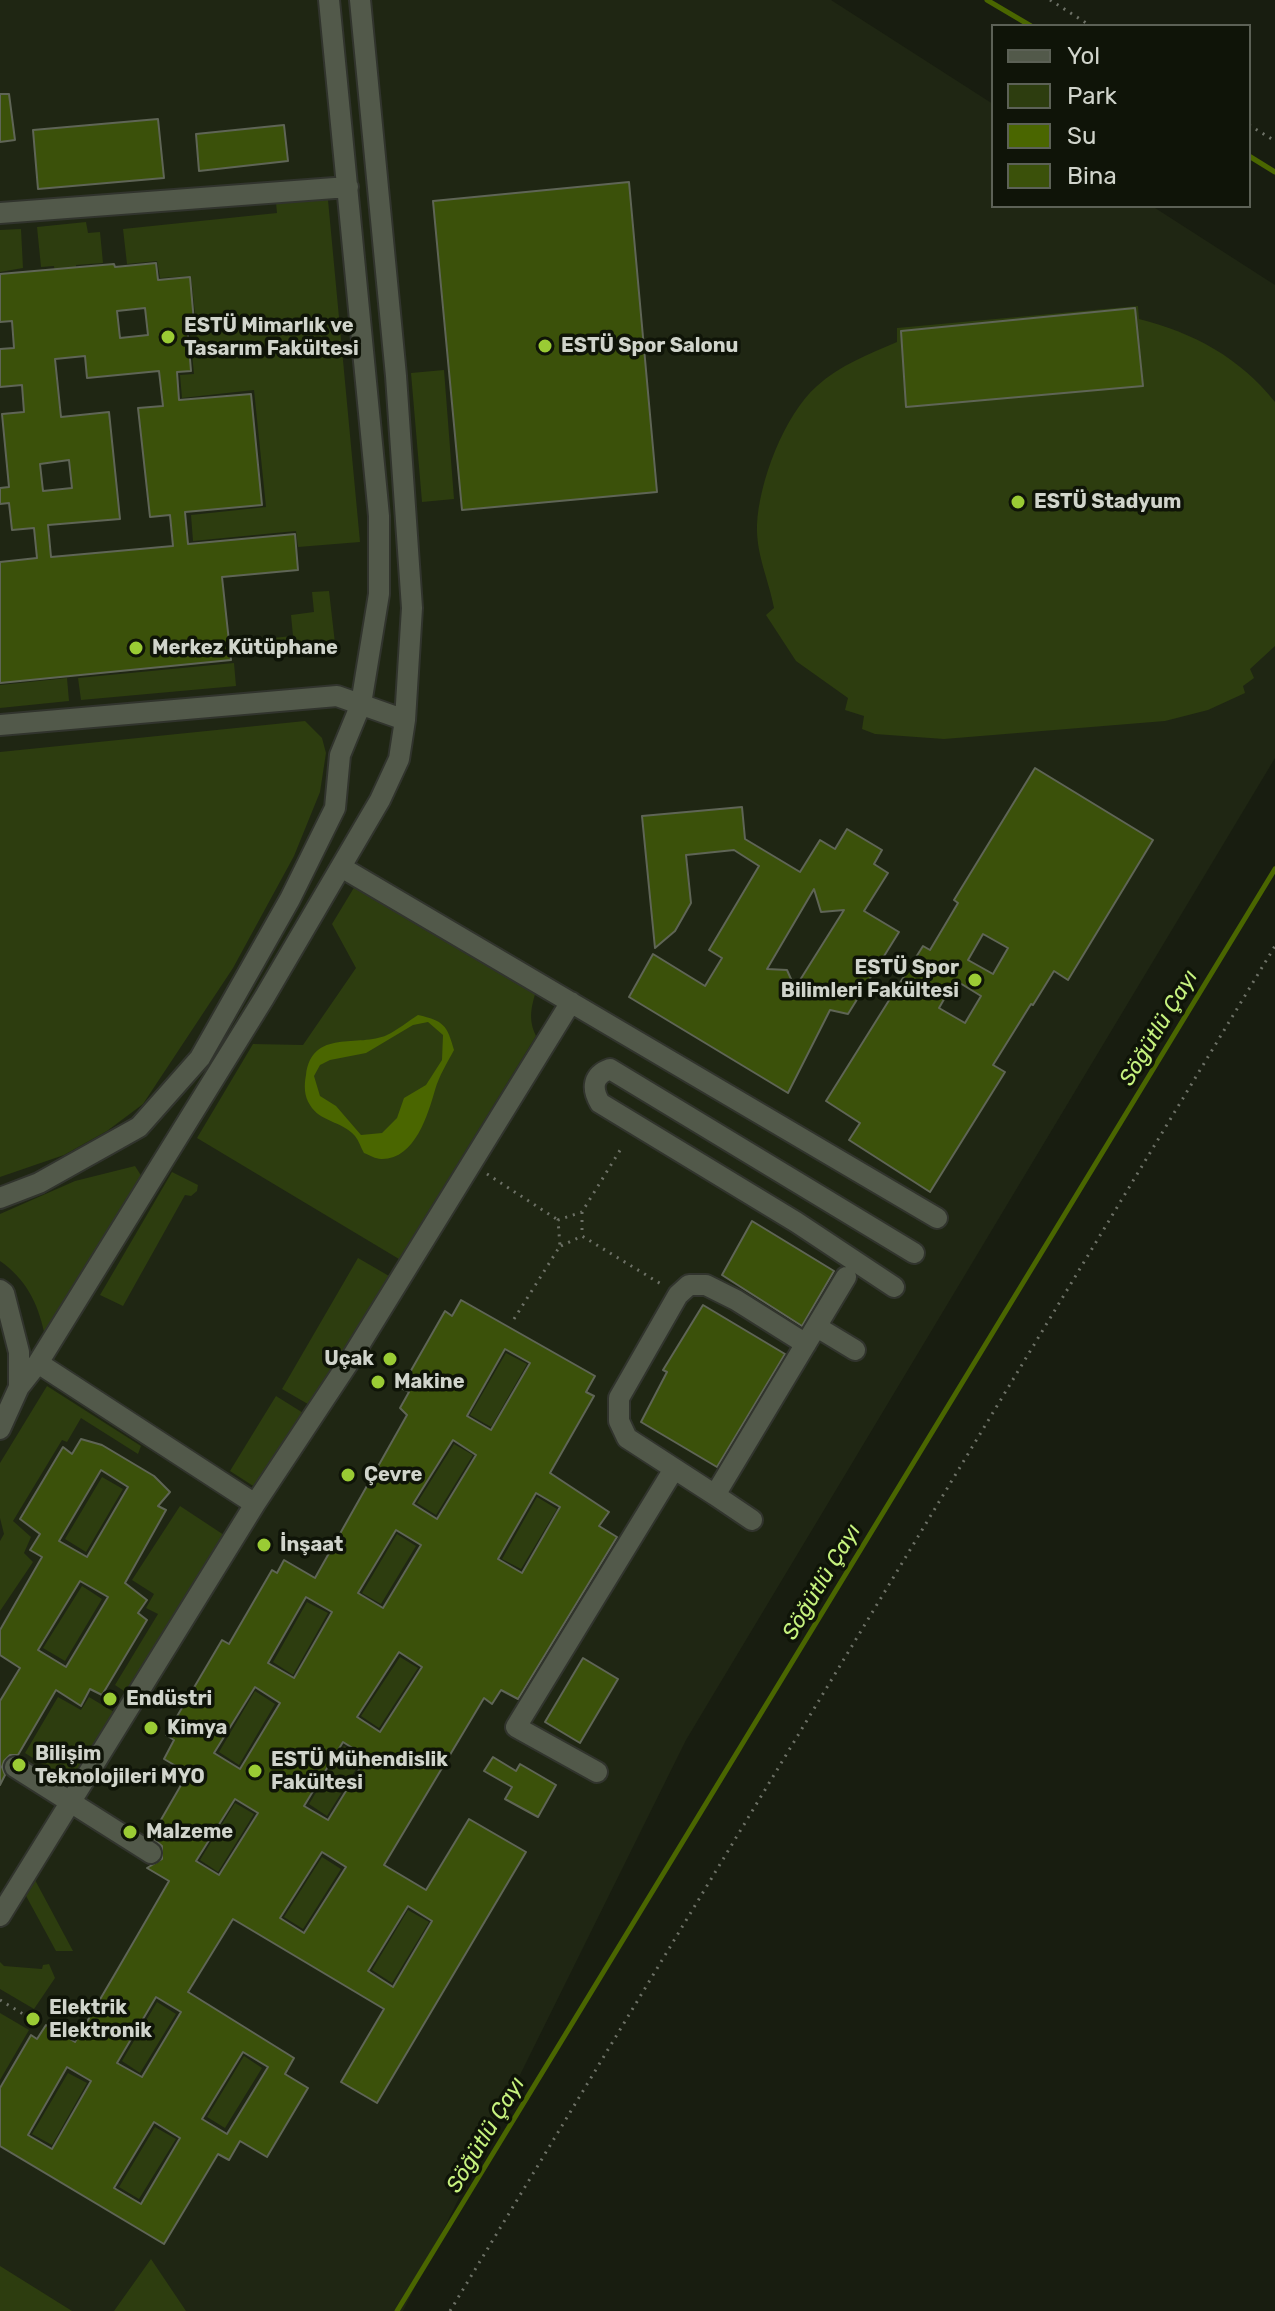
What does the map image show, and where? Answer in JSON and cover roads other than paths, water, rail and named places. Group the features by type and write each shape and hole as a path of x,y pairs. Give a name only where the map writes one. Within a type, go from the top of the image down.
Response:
{"street":[{"path":"0,1198 39,1183 139,1127 200,1058 290,899 335,808 340,755 361,704 379,594 379,516 329,0"},
{"path":"0,1429 19,1387 38,1363 264,998 380,800 399,759 405,720 412,608 396,376 360,0"},
{"path":"0,213 348,187"},
{"path":"0,725 337,696 405,720"},
{"path":"341,867 937,1218"},
{"path":"0,1916 571,1002"},
{"path":"894,1287 852,1270 600,1103 594,1093 595,1080 601,1072 610,1069 914,1253"},
{"path":"715,1495 877,1230"},
{"path":"752,1520 627,1438 619,1421 619,1398 678,1295 689,1285 706,1285 811,1336 855,1350"},
{"path":"0,1290 4,1293 19,1352 19,1387"},
{"path":"38,1363 255,1504"},
{"path":"597,1772 516,1727 674,1469"},
{"path":"15,1767 151,1853"}],"water":[{"path":"418,1015 443,1025 454,1050 439,1080 424,1123 411,1144 393,1157 377,1158 364,1153 350,1131 314,1111 308,1102 305,1087 310,1060 327,1045 376,1039 395,1031","holes":["428,1022 443,1035 442,1060 426,1085 404,1098 397,1118 382,1133 361,1135 336,1106 320,1096 314,1076 320,1065 330,1060 366,1053 413,1025"]}],"waterway":[{"name":"Söğütlü Çayı","path":"987,0 1028,24"},
{"name":"Söğütlü Çayı","path":"1251,157 1275,172"},
{"name":"Söğütlü Çayı","path":"397,2311 1275,869"}],"place":[{"name":"ESTÜ Mimarlık ve Tasarım Fakültesi","path":"168,337"},
{"name":"ESTÜ Spor Salonu","path":"545,346"},
{"name":"ESTÜ Stadyum","path":"1018,502"},
{"name":"Merkez Kütüphane","path":"136,648"},
{"name":"ESTÜ Spor Bilimleri Fakültesi","path":"975,980"},
{"name":"Uçak","path":"390,1359"},
{"name":"Makine","path":"378,1382"},
{"name":"Çevre","path":"348,1475"},
{"name":"İnşaat","path":"264,1545"},
{"name":"Endüstri","path":"110,1699"},
{"name":"Kimya","path":"151,1728"},
{"name":"Bilişim Teknolojileri MYO","path":"19,1765"},
{"name":"ESTÜ Mühendislik Fakültesi","path":"255,1771"},
{"name":"Malzeme","path":"130,1832"},
{"name":"Elektrik Elektronik","path":"33,2019"}]}
